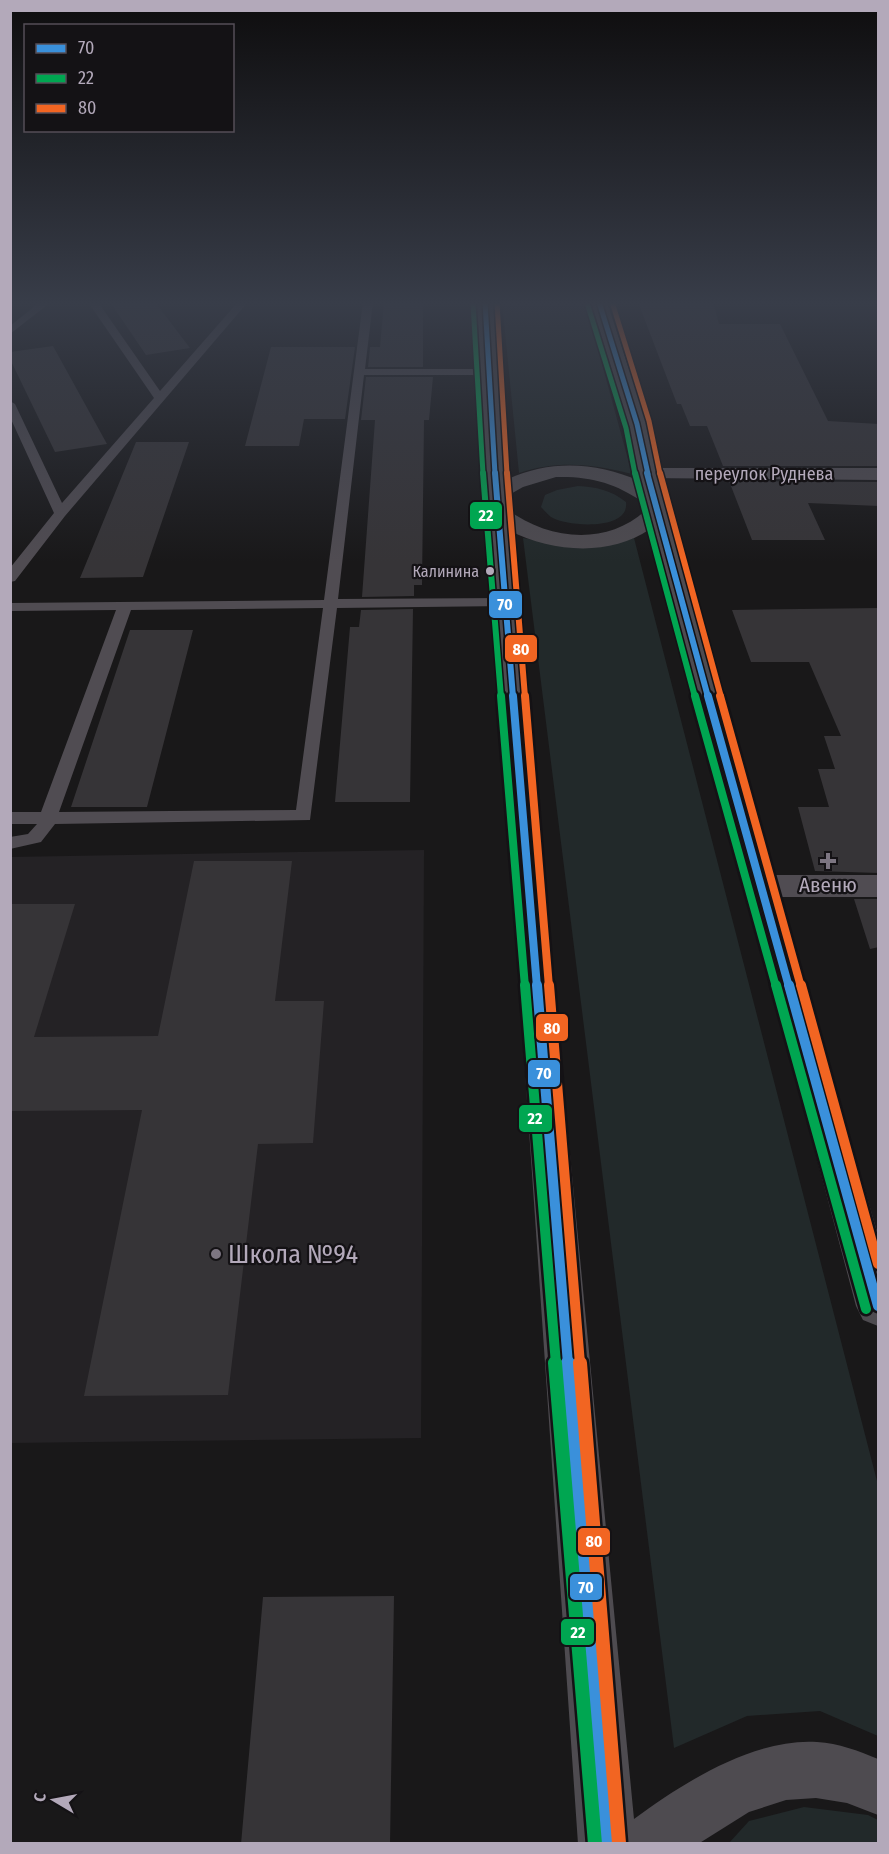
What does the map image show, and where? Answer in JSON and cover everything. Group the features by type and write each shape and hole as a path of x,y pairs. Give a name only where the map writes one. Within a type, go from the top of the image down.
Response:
{"main road":[{"path":"491,389 498,503 607,1844"},
{"path":"624,389 759,886 879,1306"},
{"path":"498,503 530,475 573,470 599,473 623,480 654,495"},
{"path":"498,503 520,529 534,534 582,541 627,533 654,495"},
{"path":"649,1844 694,1809 737,1785 797,1768 860,1778 879,1787"}],"street":[{"name":"переулок Руднева","path":"654,495 879,474"},
{"path":"759,886 879,886"}],"lane":[{"path":"153,389 160,398"},
{"path":"10,578 60,513 168,389"},
{"path":"10,818 304,816 358,389"},
{"path":"10,404 60,513"},
{"path":"10,607 507,602"},
{"path":"10,843 33,841 41,835 125,606"}],"shaded area":[{"path":"511,389 609,389 632,474 576,465 548,466 519,473"},
{"path":"578,486 597,488 615,495 626,502 625,511 618,518 608,522 583,524 570,523 551,517 541,507 545,495"},
{"path":"523,538 578,544 606,543 634,538 878,1485 878,1736 820,1711 747,1716 674,1748"},
{"name":"Школа №94","path":"424,850 421,1438 11,1443 10,857"},
{"path":"804,1807 868,1815 878,1820 878,1843 729,1843 749,1821"}],"building":[{"path":"24,389 76,389 107,444 55,452"},
{"path":"260,389 349,389 345,419 304,419 299,446 245,446"},
{"path":"365,389 432,389 429,420 424,420 422,585 414,585 414,596 362,597 375,420 361,420"},
{"path":"671,389 812,389 828,421 879,424 879,466 723,466 707,426 690,426 681,404 677,404"},
{"path":"136,442 189,442 143,577 80,578"},
{"path":"729,481 879,482 879,506 808,503 825,540 752,540"},
{"path":"879,608 879,873 815,871 798,807 829,807 818,769 835,769 824,736 841,736 809,662 751,662 732,610"},
{"path":"413,609 410,802 335,802 350,627 359,627 361,610"},
{"path":"130,630 193,630 147,807 71,807"},
{"path":"194,861 292,861 275,1001 324,1001 313,1143 258,1144 228,1395 84,1396 142,1110 10,1111 10,904 75,904 34,1037 158,1036"},
{"path":"854,899 879,899 879,947 870,949"},
{"path":"394,1596 390,1844 241,1844 263,1597"}],"transit line":[{"name":"22","path":"478,389 485,504 595,1844"},
{"name":"70","path":"490,389 497,503 607,1844"},
{"name":"80","path":"502,389 509,502 619,1843"},
{"name":"22","path":"614,389 626,428 641,502 866,1309"},
{"name":"70","path":"626,389 637,424 653,499 878,1306"},
{"name":"80","path":"639,389 649,421 665,496 878,1264"}],"place":[{"name":"Калинина","path":"490,571"},
{"name":"Авеню","path":"828,861"},
{"name":"Школа №94","path":"216,1254"}]}
